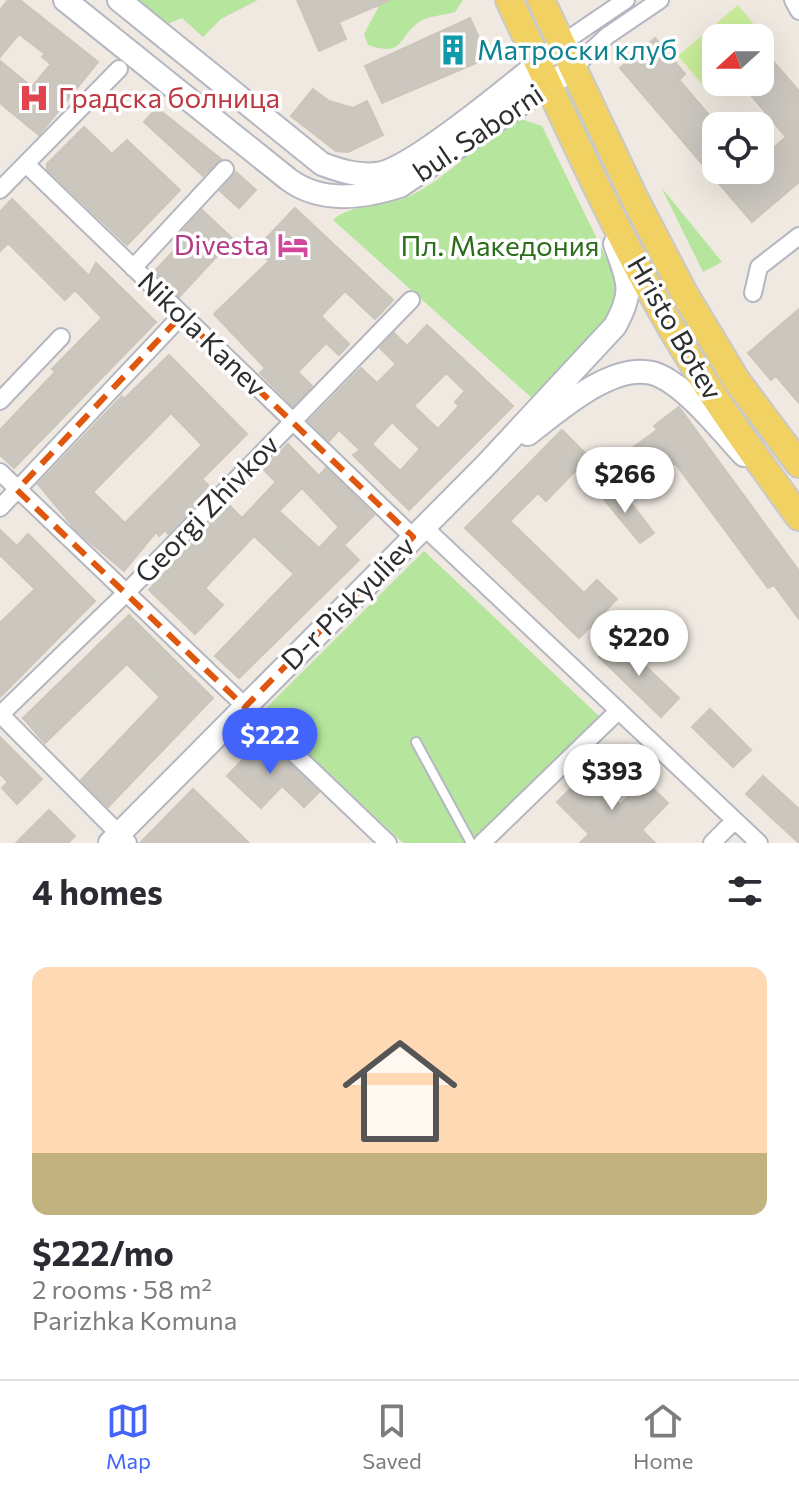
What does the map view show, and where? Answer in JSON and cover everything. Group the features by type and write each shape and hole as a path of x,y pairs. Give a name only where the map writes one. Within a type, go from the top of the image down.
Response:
{"main road":[{"name":"Hristo Botev","path":"509,0 584,161 672,329 710,392 792,507"},
{"path":"541,0 647,222 708,334 737,381 799,464"}],"street":[{"name":"bul. Saborni","path":"65,0 288,179 324,195 368,196 400,186 542,74 561,44"},
{"name":"bul. Saborni","path":"119,0 322,164 349,174 378,174 411,161 542,74 572,69"},
{"path":"561,44 626,0"},
{"path":"572,69 607,36 660,0"},
{"path":"793,0 799,11"},
{"path":"0,190 119,69"},
{"name":"D-r Piskyuliev","path":"119,840 245,707 485,466 615,326 628,302 629,283 584,161"},
{"name":"Nikola Kanev","path":"26,164 291,420 759,843"},
{"path":"133,268 225,169"},
{"path":"753,293 759,267 799,236"},
{"name":"Georgi Zhivkov","path":"0,715 125,594 411,300"},
{"path":"0,508 181,316"},
{"path":"0,401 61,337"},
{"name":"D-r Piskyuliev","path":"485,466 591,389 621,375 653,373 694,402 792,507"},
{"path":"0,472 388,843"},
{"path":"482,843 617,712"},
{"path":"0,715 119,840"},
{"path":"712,843 734,821"}],"lane":[{"path":"416,742 471,843"}],"highlighted area":[{"path":"181,316 413,537 245,707 17,490"}],"green space":[{"path":"137,0 258,0 221,19 203,37 182,18 167,24"},
{"path":"371,0 463,0 455,12 419,22 399,44 388,49 368,45 364,34 378,8"},
{"path":"738,5 754,24 716,24"},
{"path":"702,36 702,84 678,56"},
{"name":"Пл. Македония","path":"518,118 542,126 618,282 615,312 533,399 333,220 349,211 401,199 425,188"},
{"path":"661,187 722,262 703,272"},
{"path":"424,551 600,717 471,843 403,843 263,711"}],"building":[{"name":"Градска болница","path":"8,0 20,0 98,62 39,135 0,103 0,61 32,87 51,64 42,57 45,54 19,34 0,57 0,10"},
{"path":"297,0 390,0 339,22 346,39 319,51"},
{"path":"470,18 488,58 382,103 365,66"},
{"path":"655,38 685,74 679,80 707,112 702,112 702,164 620,68"},
{"path":"774,62 799,91 799,182 752,222 719,184 774,184 774,148 786,137 774,123 774,112 765,112 752,96 774,96"},
{"path":"313,89 329,101 353,108 367,101 383,135 348,152 336,151 291,116"},
{"path":"157,108 221,159 203,176 144,122"},
{"path":"84,127 112,154 127,140 180,190 127,245 47,169 47,164"},
{"path":"236,172 256,190 239,208 220,191"},
{"path":"12,199 89,276 96,263 156,322 14,468 0,455 0,430 55,372 52,369 102,318 75,290 65,300 8,243 0,251 0,212"},
{"path":"295,208 393,300 375,319 345,291 321,316 349,344 339,355 326,343 298,372 312,386 293,406 260,373 265,368 214,314 269,261 256,249"},
{"path":"202,210 233,239 179,297 154,272 180,244 175,239"},
{"path":"799,309 799,403 776,376 771,380 748,353"},
{"path":"427,325 513,406 409,510 353,455 360,450 339,430 329,441 309,421 361,368 377,383 396,364 380,348 394,333 407,346","holes":["446,373 465,391 455,402 459,406 438,429 414,406","392,422 420,449 400,471 372,444"]},
{"path":"169,355 247,434 202,479 212,489 168,534 165,530 159,536 156,532 124,571 76,530 38,484 122,396 124,399","holes":["171,413 202,445 125,523 93,492"]},
{"path":"679,407 799,571 799,619 774,585 768,588 675,463 627,498 654,533 640,543 578,468 546,501 538,493 510,521 584,593 597,580 617,599 579,638 465,528 562,430 602,470 657,430 654,426"},
{"path":"288,444 319,476 326,468 374,515 344,545 359,560 239,678 215,656 294,574 254,536 205,588 223,605 195,634 149,590 228,504 242,518 276,482 263,469","holes":["302,488 339,527 319,548 279,511"]},
{"path":"0,530 17,546 28,534 95,601 0,697 0,623 35,589 0,555"},
{"path":"129,615 213,698 108,807 81,780 160,697 127,664 45,743 23,718"},
{"path":"616,638 679,698 661,717 599,657"},
{"path":"710,709 751,750 733,767 692,727"},
{"path":"0,737 42,779 17,804 2,788 8,782 0,774"},
{"path":"263,738 319,792 304,807 282,786 261,808 227,776"},
{"path":"588,772 620,805 644,780 668,803 642,830 655,843 580,843 589,834 557,802"},
{"path":"763,776 799,809 799,843 746,794"},
{"path":"193,789 249,843 140,843"},
{"path":"49,810 75,836 68,843 16,843"}],"place":[{"name":"Матроски клуб","path":"453,50"},
{"name":"Градска болница","path":"34,98"},
{"name":"Divesta","path":"293,245"}]}
